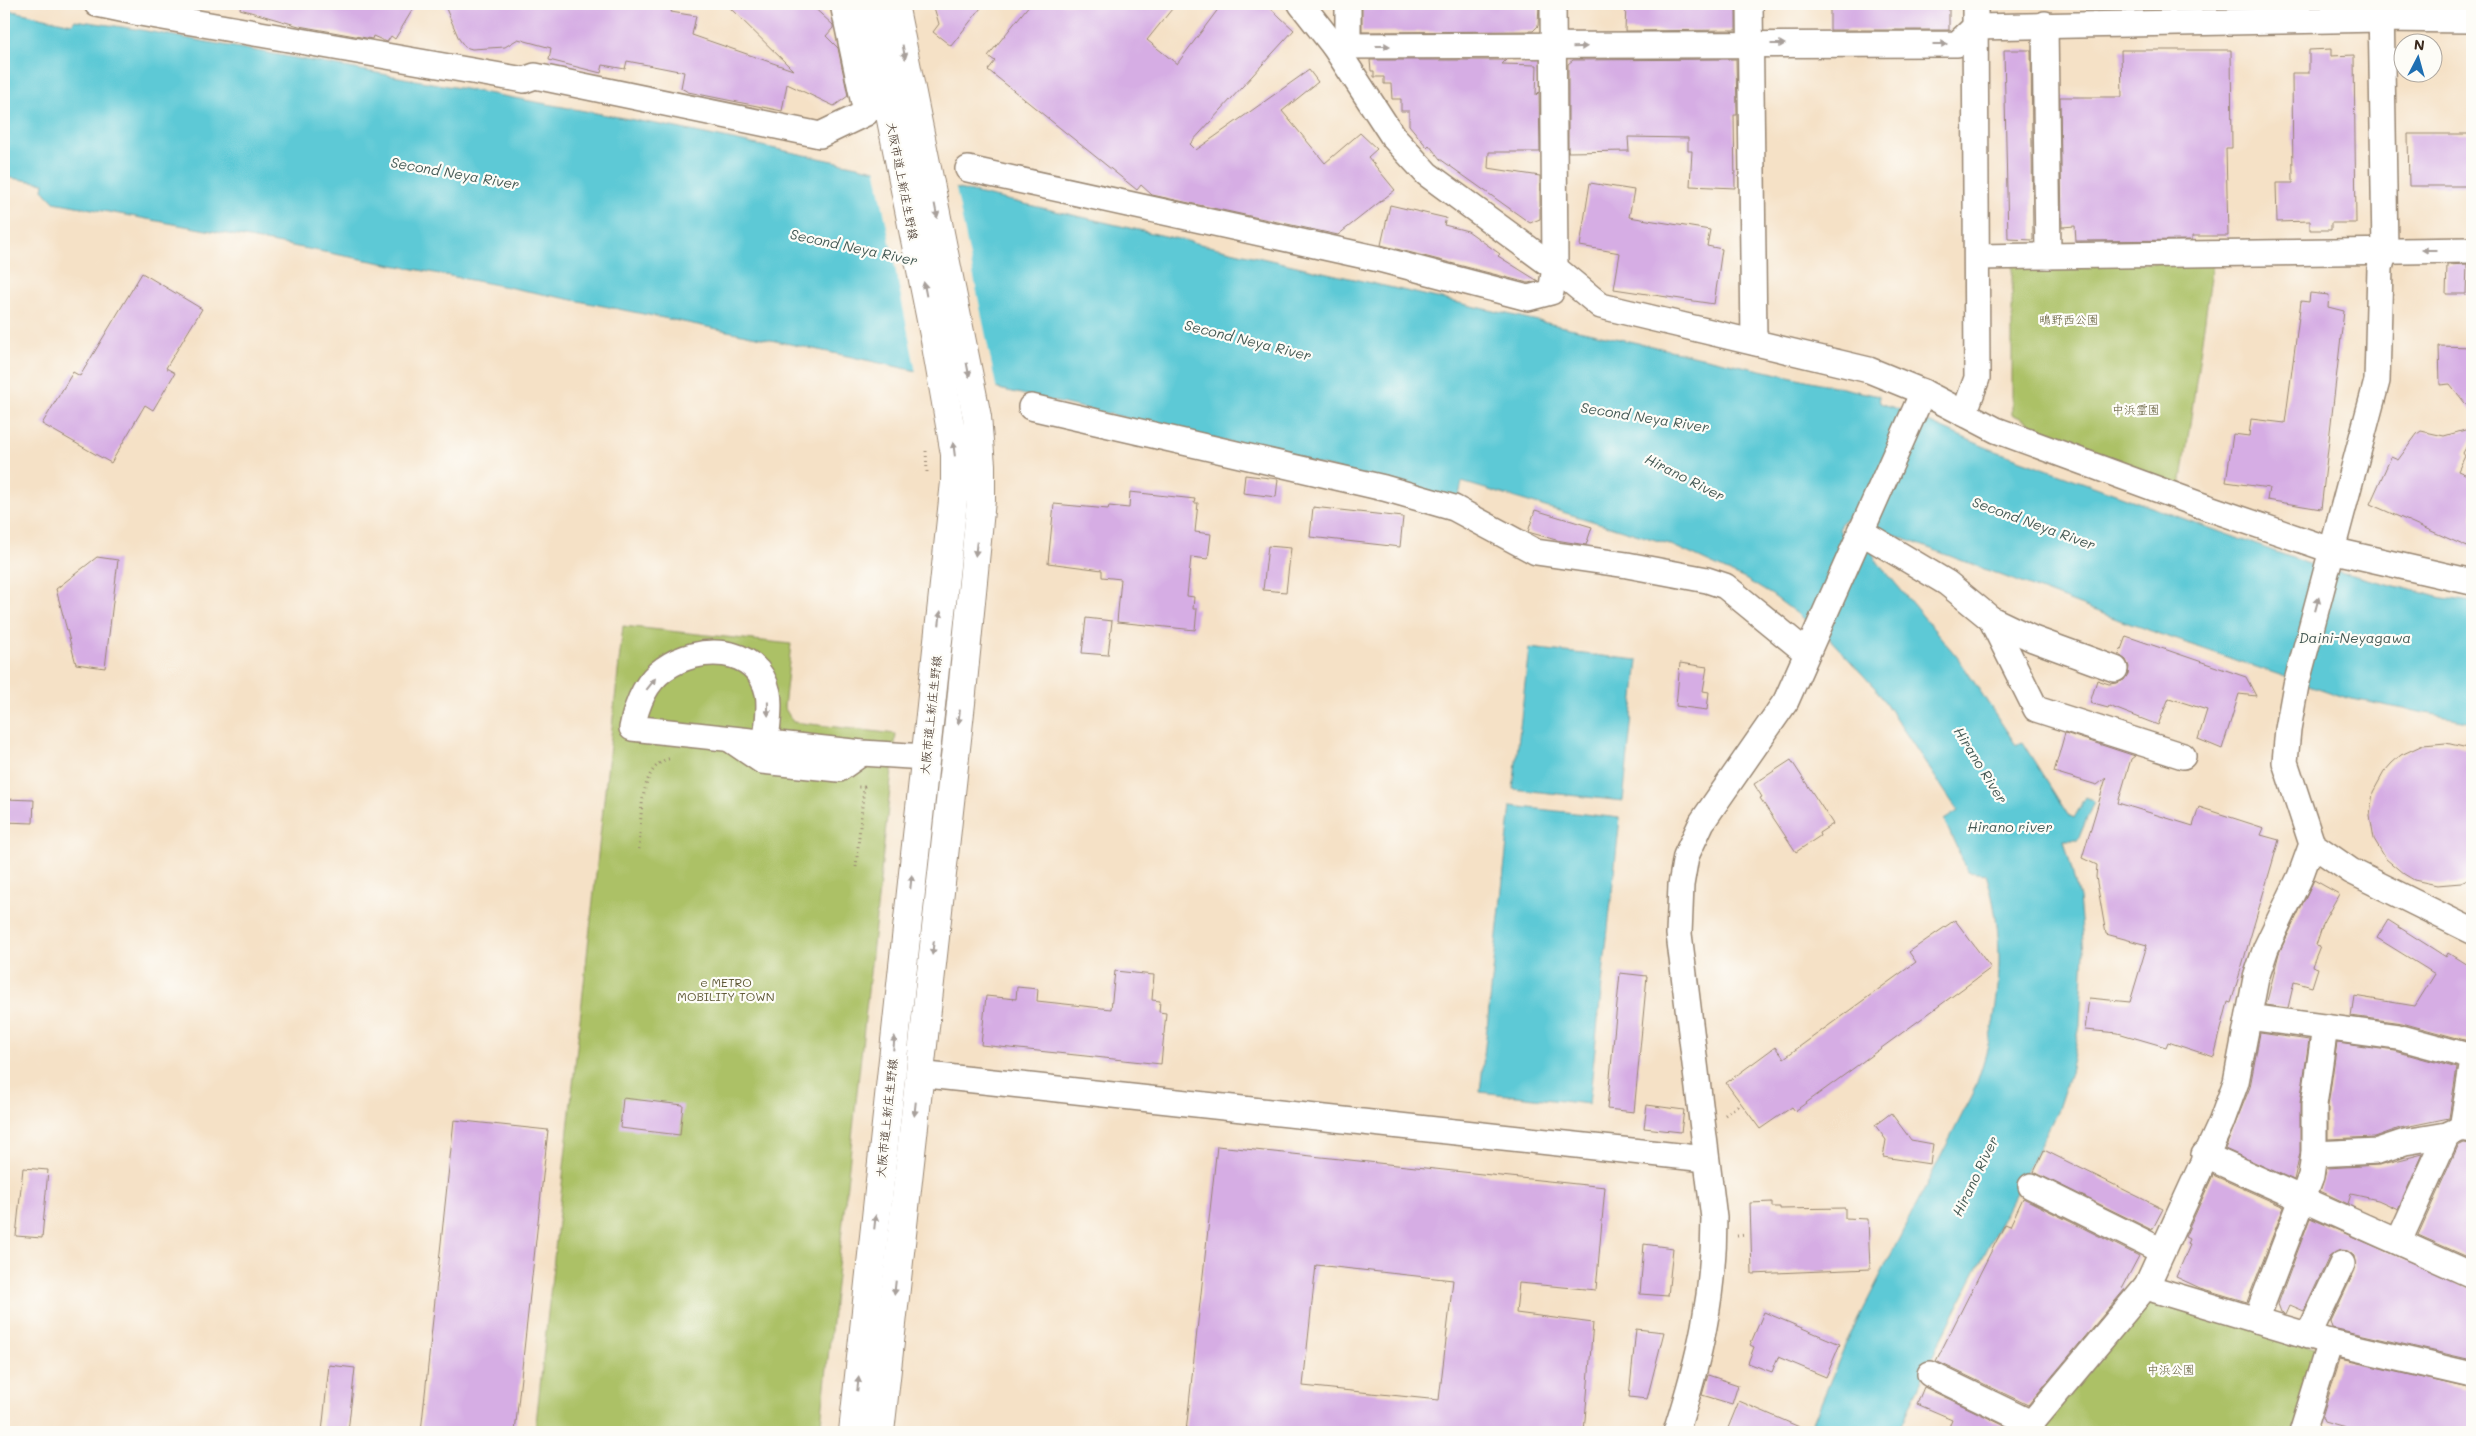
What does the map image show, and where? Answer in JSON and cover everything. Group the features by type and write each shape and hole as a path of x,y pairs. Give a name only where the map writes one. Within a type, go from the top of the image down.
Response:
{"main road":[{"name":"大阪市道上新庄生野線","path":"853,1432 954,498 955,454 868,4"},
{"path":"880,1432 981,500 981,465 977,417 894,4"},
{"path":"926,757 954,760"}],"street":[{"path":"97,4 524,80 534,76 820,135 866,113 843,4"},
{"path":"1302,4 1341,46 1394,138 1427,174 1555,268 1601,306 1868,370 1919,401 1964,414 2012,436 2200,506 2330,558 2472,582"},
{"path":"1341,46 1348,4"},
{"path":"968,169 1369,257 1528,298 1550,292 1555,268 1553,4"},
{"path":"1750,4 1754,342"},
{"path":"1975,15 2045,24 2381,11 2472,20"},
{"path":"2381,11 2385,250 2380,268 2377,381 2296,685 2288,729 2285,762 2312,844 2351,871 2472,932"},
{"path":"1341,46 1554,47 1750,44 1957,44 1975,15"},
{"path":"1964,414 1978,378 1975,15"},
{"path":"2045,24 2048,256"},
{"path":"1977,257 2472,250"},
{"path":"1676,1432 1698,1360 1712,1280 1714,1218 1679,934 1684,870 1693,839 1702,822 1786,701 1919,401"},
{"path":"1031,407 1410,495 1454,508 1536,552 1627,565 1707,580 1725,586 1811,644"},
{"path":"1860,532 1948,583 1990,619 2033,639 2115,669"},
{"path":"1990,619 2036,709 2183,756"},
{"path":"766,742 769,712 768,692 761,677 750,665 734,656 719,651 697,654 663,669 640,700 636,708 632,728 862,753 926,757"},
{"path":"728,738 762,761 839,769 862,753"},
{"path":"1930,1374 2028,1428 2147,1285 2220,1123 2236,1082 2256,978 2266,948 2300,877 2312,844"},
{"path":"2249,1017 2398,1037 2472,1057"},
{"path":"2256,1320 2311,1176 2314,1154 2314,1105 2325,1027"},
{"path":"2399,1241 2460,1131 2472,1067"},
{"path":"918,1074 1706,1159"},
{"path":"2314,1154 2378,1151 2405,1142 2460,1131"},
{"path":"2204,1155 2472,1275"},
{"path":"2031,1186 2162,1251"},
{"path":"2308,1431 2319,1339 2342,1264"},
{"path":"2147,1285 2156,1290 2319,1339 2472,1375"}],"path":[{"path":"639,848 647,779 659,763 669,758 680,757"},
{"path":"854,786 864,787 856,867"}],"green space":[{"name":"鴫野西公園","path":"2012,262 2213,263 2181,487 2046,431 2012,414"},
{"name":"e METRO MOBILITY TOWN","path":"623,626 791,644 784,707 793,722 896,734 820,1432 535,1432"},
{"name":"中浜公園","path":"2150,1295 2321,1349 2293,1432 2039,1432"}],"water":[{"path":"4,9 72,24 75,20 136,29 667,126 871,169 1551,324 1879,396 1880,403 1901,410 1985,447 2312,565 2443,598 2472,602 2472,722 2347,698 2122,621 1849,518 1842,521 1839,528 1841,534 1871,547 1875,559 1958,658 2016,745 2022,742 2068,815 2074,818 2086,797 2094,801 2078,840 2064,840 2079,898 2084,952 2080,1025 2070,1072 2057,1112 1927,1367 1899,1432 1809,1432 1846,1343 1972,1095 1982,1068 1995,1013 1999,957 1993,902 1986,874 1968,872 1944,820 1958,811 1876,689 1827,636 1772,595 1745,579 1669,544 1462,482 1458,500 1110,414 934,375 583,302 54,202 43,190 44,183 4,177"},
{"path":"1529,648 1638,660 1623,801 1513,789"},
{"path":"1511,806 1620,818 1589,1104 1480,1092"}],"pier":[{"path":"875,167 955,184 997,391 916,372"}],"building":[{"path":"241,4 416,4 395,39 391,36 387,42 373,36 372,39 299,26 240,9"},
{"path":"444,4 673,4 671,12 696,16 692,35 793,70 726,4 810,4 833,25 833,28 826,36 838,48 848,96 834,106 787,84 782,111 688,92 681,88 684,72 627,61 625,69 603,65 601,73 549,60 551,48 518,39 505,47 472,49 465,47 459,39"},
{"path":"933,4 984,4 951,46 933,32 939,24"},
{"path":"1030,4 1176,4 1147,40 1177,64 1222,4 1266,4 1294,30 1190,144 1196,150 1309,70 1318,82 1282,111 1325,163 1360,133 1377,149 1368,157 1395,190 1338,235 1152,195 1141,185 1137,190 988,70 995,61 988,56"},
{"path":"1362,4 1539,4 1538,26 1533,31 1362,32"},
{"path":"1626,4 1736,4 1736,30 1625,31"},
{"path":"1830,4 1949,4 1949,30 1830,30"},
{"path":"2331,49 2331,56 2354,55 2356,223 2331,223 2331,230 2310,230 2310,221 2277,222 2276,183 2293,183 2292,73 2309,73 2309,50"},
{"path":"2004,50 2031,50 2033,240 2008,239"},
{"path":"2121,50 2231,50 2232,148 2226,148 2228,236 2192,236 2192,240 2076,241 2075,226 2062,227 2060,97 2122,97"},
{"path":"1736,59 1737,115 1734,115 1735,188 1690,186 1692,151 1688,151 1688,138 1628,137 1629,151 1568,152 1568,64 1573,60"},
{"path":"1370,60 1506,60 1502,64 1537,65 1536,95 1539,92 1540,152 1489,152 1488,168 1540,176 1540,219 1530,223 1440,159 1429,145 1427,147 1409,125 1409,111 1401,111 1401,99 1392,99 1391,84 1384,84 1384,77 1374,77 1374,71 1371,71"},
{"path":"2408,134 2472,134 2472,186 2409,186"},
{"path":"1590,183 1634,190 1629,217 1710,230 1707,246 1722,249 1714,304 1614,289 1620,253 1580,246"},
{"path":"1390,205 1446,218 1444,225 1468,231 1500,254 1498,256 1538,281 1528,283 1381,245"},
{"path":"2467,264 2466,294 2446,294 2447,265"},
{"path":"142,273 202,309 166,368 175,373 153,410 145,405 111,463 42,424 73,372 80,376"},
{"path":"2310,293 2329,295 2328,307 2344,311 2321,509 2267,500 2269,488 2226,482 2233,434 2249,436 2251,419 2285,423 2301,301 2309,302"},
{"path":"2439,346 2472,347 2472,412 2450,384 2440,385"},
{"path":"2472,428 2472,437 2463,453 2465,456 2458,471 2472,477 2472,549 2370,504 2391,457 2398,460 2421,431 2444,436"},
{"path":"1245,475 1278,479 1276,497 1243,493"},
{"path":"1130,492 1195,499 1194,503 1198,503 1195,532 1211,534 1208,559 1191,557 1187,596 1194,597 1193,609 1197,609 1195,630 1117,622 1121,579 1102,577 1102,570 1048,563 1054,504 1108,509 1109,506 1129,508"},
{"path":"1313,507 1403,517 1400,547 1310,537"},
{"path":"1535,510 1592,527 1586,545 1556,540 1528,532"},
{"path":"1268,546 1291,548 1286,592 1263,590"},
{"path":"97,557 118,560 105,668 76,664 56,589"},
{"path":"1086,618 1112,621 1108,655 1082,653"},
{"path":"2126,636 2246,677 2256,696 2239,694 2222,749 2198,739 2207,710 2169,698 2158,725 2109,706 2108,708 2090,703 2097,680 2109,684 2117,683 2124,680 2128,674 2129,667 2126,660 2119,655"},
{"path":"1680,663 1707,667 1703,691 1709,692 1707,710 1676,706"},
{"path":"2065,733 2135,756 2131,759 2118,803 2193,826 2199,807 2264,828 2261,835 2279,840 2231,1003 2228,1002 2214,1057 2168,1042 2166,1047 2118,1033 2085,1030 2089,998 2130,1002 2147,945 2106,934 2096,877 2097,865 2082,858 2106,778 2097,785 2054,772"},
{"path":"2446,743 2472,749 2472,878 2461,883 2437,885 2414,880 2386,859 2374,839 2370,815 2373,792 2384,772 2392,763 2401,755 2423,745"},
{"path":"1791,760 1833,824 1819,833 1820,836 1796,852 1760,798 1762,797 1754,784"},
{"path":"4,799 34,800 33,823 4,822"},
{"path":"2314,880 2339,894 2324,921 2316,945 2320,946 2312,966 2318,968 2312,987 2294,982 2288,1008 2266,1005 2279,953"},
{"path":"1955,920 1991,968 1795,1111 1792,1107 1760,1129 1726,1083 1775,1047 1784,1058 1916,962 1909,952"},
{"path":"2388,920 2446,957 2448,953 2472,968 2472,1042 2402,1023 2351,1016 2354,996 2415,1006 2435,974 2377,938"},
{"path":"1115,971 1154,975 1152,1000 1160,1001 1159,1012 1166,1013 1161,1064 981,1045 986,996 1016,999 1017,987 1038,989 1037,1001 1111,1009"},
{"path":"1620,973 1647,976 1634,1112 1607,1109"},
{"path":"2260,1033 2309,1040 2300,1103 2300,1153 2294,1180 2225,1149 2250,1087"},
{"path":"2337,1043 2395,1051 2457,1068 2449,1118 2400,1128 2375,1137 2328,1139 2328,1106"},
{"path":"623,1098 683,1105 680,1135 620,1128"},
{"path":"1647,1105 1684,1110 1681,1132 1644,1128"},
{"path":"1891,1113 1911,1140 1933,1144 1930,1164 1883,1157 1886,1140 1875,1125"},
{"path":"454,1120 548,1130 515,1432 421,1432"},
{"path":"2464,1143 2472,1144 2472,1259 2418,1235 2458,1146"},
{"path":"1217,1146 1605,1187 1596,1290 1519,1283 1516,1313 1593,1323 1584,1432 1186,1432","holes":["1316,1265 1453,1280 1439,1400 1303,1386"]},
{"path":"2044,1150 2163,1209 2152,1230 2034,1172"},
{"path":"2423,1154 2398,1209 2378,1200 2351,1194 2348,1204 2320,1191 2327,1168 2379,1165"},
{"path":"23,1168 48,1170 42,1238 16,1236"},
{"path":"2213,1175 2284,1207 2247,1302 2200,1288 2176,1277 2190,1245 2187,1244 2189,1239 2185,1237"},
{"path":"2023,1198 2139,1256 2122,1288 2125,1289 2028,1405 1936,1361 2005,1224 2010,1226"},
{"path":"1772,1202 1772,1207 1780,1207 1780,1209 1845,1208 1845,1218 1868,1219 1870,1269 1752,1274 1750,1203"},
{"path":"2310,1218 2472,1289 2472,1360 2333,1328 2331,1321 2355,1270 2354,1256 2348,1251 2340,1250 2329,1257 2304,1311 2290,1305 2286,1314 2281,1312 2278,1304"},
{"path":"1644,1244 1673,1248 1668,1296 1640,1294"},
{"path":"1764,1312 1840,1344 1826,1377 1778,1357 1772,1372 1748,1363 1754,1347 1750,1345"},
{"path":"1636,1329 1664,1332 1647,1399 1629,1397"},
{"path":"2340,1359 2472,1389 2472,1432 2359,1432 2324,1422 2322,1417"},
{"path":"329,1365 355,1368 348,1432 322,1432"},
{"path":"1708,1375 1738,1385 1732,1404 1702,1395"},
{"path":"1924,1387 2005,1426 2006,1432 1947,1432 1952,1419 1917,1404"},
{"path":"1739,1401 1811,1432 1738,1432 1728,1428"}],"water label":[{"name":"Second Neya River","path":"455,173"},
{"name":"Second Neya River","path":"854,247"},
{"name":"Second Neya River","path":"1248,340"},
{"name":"Second Neya River","path":"1645,417"},
{"name":"Hirano River","path":"1685,477"},
{"name":"Second Neya River","path":"2034,523"},
{"name":"Daini-Neyagawa","path":"2355,637"},
{"name":"Hirano River","path":"1981,765"},
{"name":"Hirano river","path":"2010,826"},
{"name":"Hirano River","path":"1975,1176"}],"park label":[{"name":"中浜霊園","path":"2136,409"}]}
